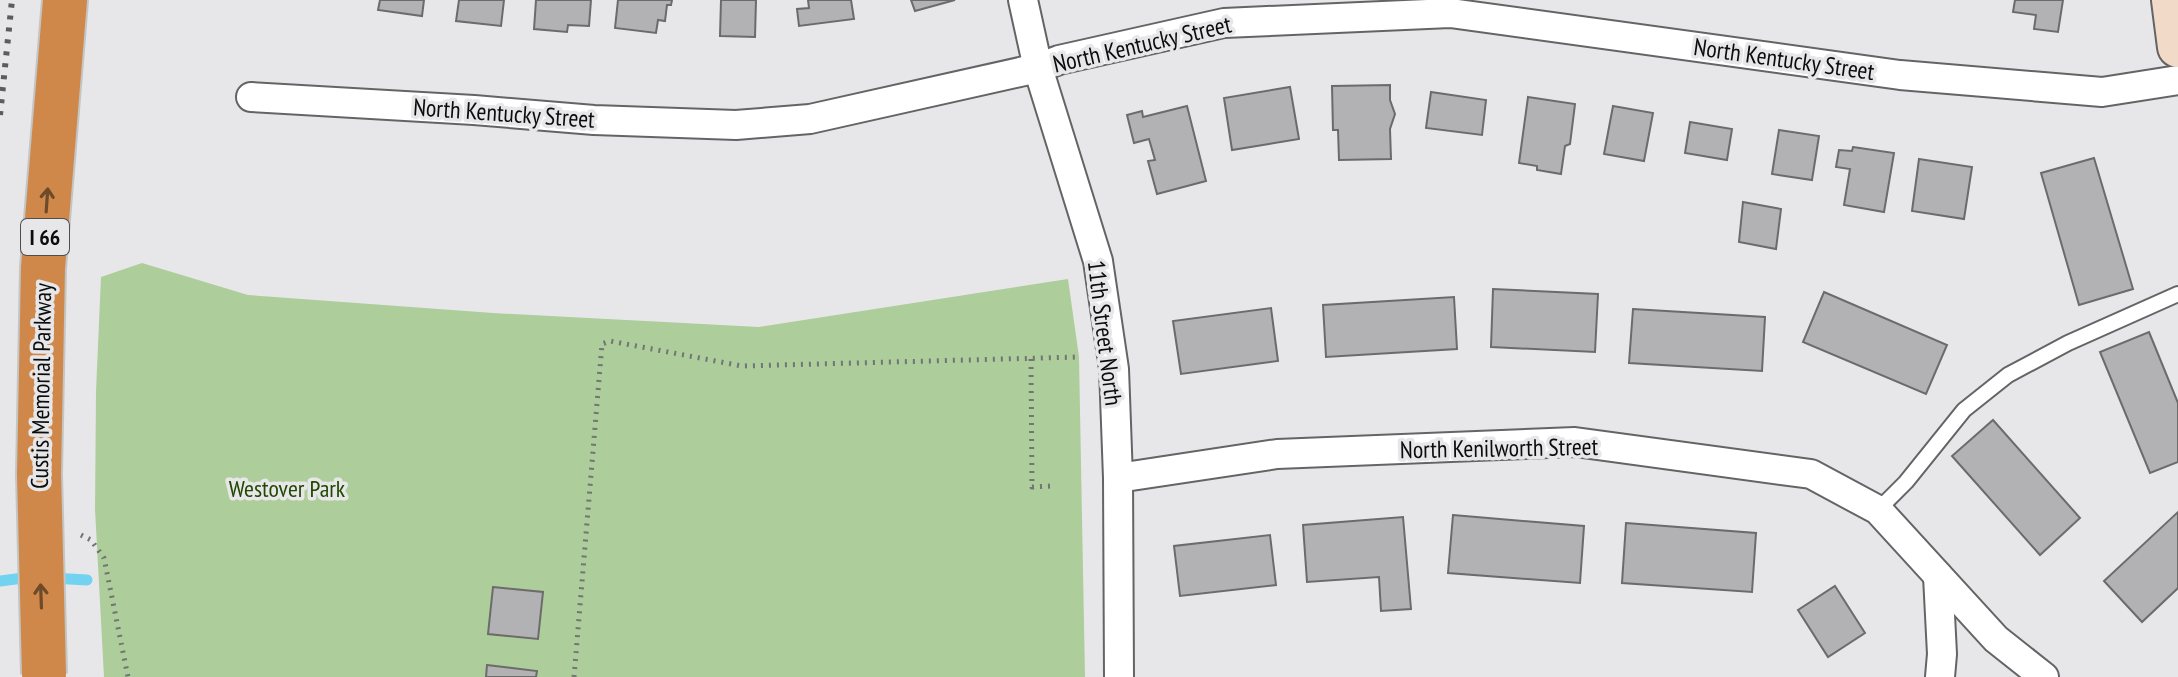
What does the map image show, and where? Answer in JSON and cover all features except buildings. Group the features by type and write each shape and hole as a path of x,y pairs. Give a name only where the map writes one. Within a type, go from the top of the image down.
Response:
{"highway":[{"name":"Custis Memorial Parkway","path":"44,675 39,474 43,268 65,0"}],"main road":[{"path":"2172,0 2178,47"}],"street":[{"name":"11th Street North","path":"1023,0 1038,68 1098,261 1114,369 1119,677"},
{"name":"North Kentucky Street","path":"251,97 594,120 736,125 810,119 1224,23 1450,13 1900,75 2102,92 2178,80"},
{"name":"North Kenilworth Street","path":"1118,478 1277,454 1575,442 1811,474 1878,510 1996,639 2044,677"},
{"path":"1938,576 1942,654 1940,677"}],"lane":[{"path":"1878,510 1906,482 1964,410 2008,375 2068,343 2178,294"}],"path":[{"path":"574,677 602,344 610,341 742,366 1079,357"},
{"path":"1031,359 1032,487 1051,486"},
{"path":"104,558 128,677"}],"green space":[{"name":"Westover Park","path":"142,263 248,295 493,313 759,327 1068,279 1079,357 1085,677 104,677 95,509 101,277"}],"waterway":[{"path":"0,581 31,577"},
{"path":"52,578 87,580"}],"railway":[{"path":"0,115 12,0"}]}
